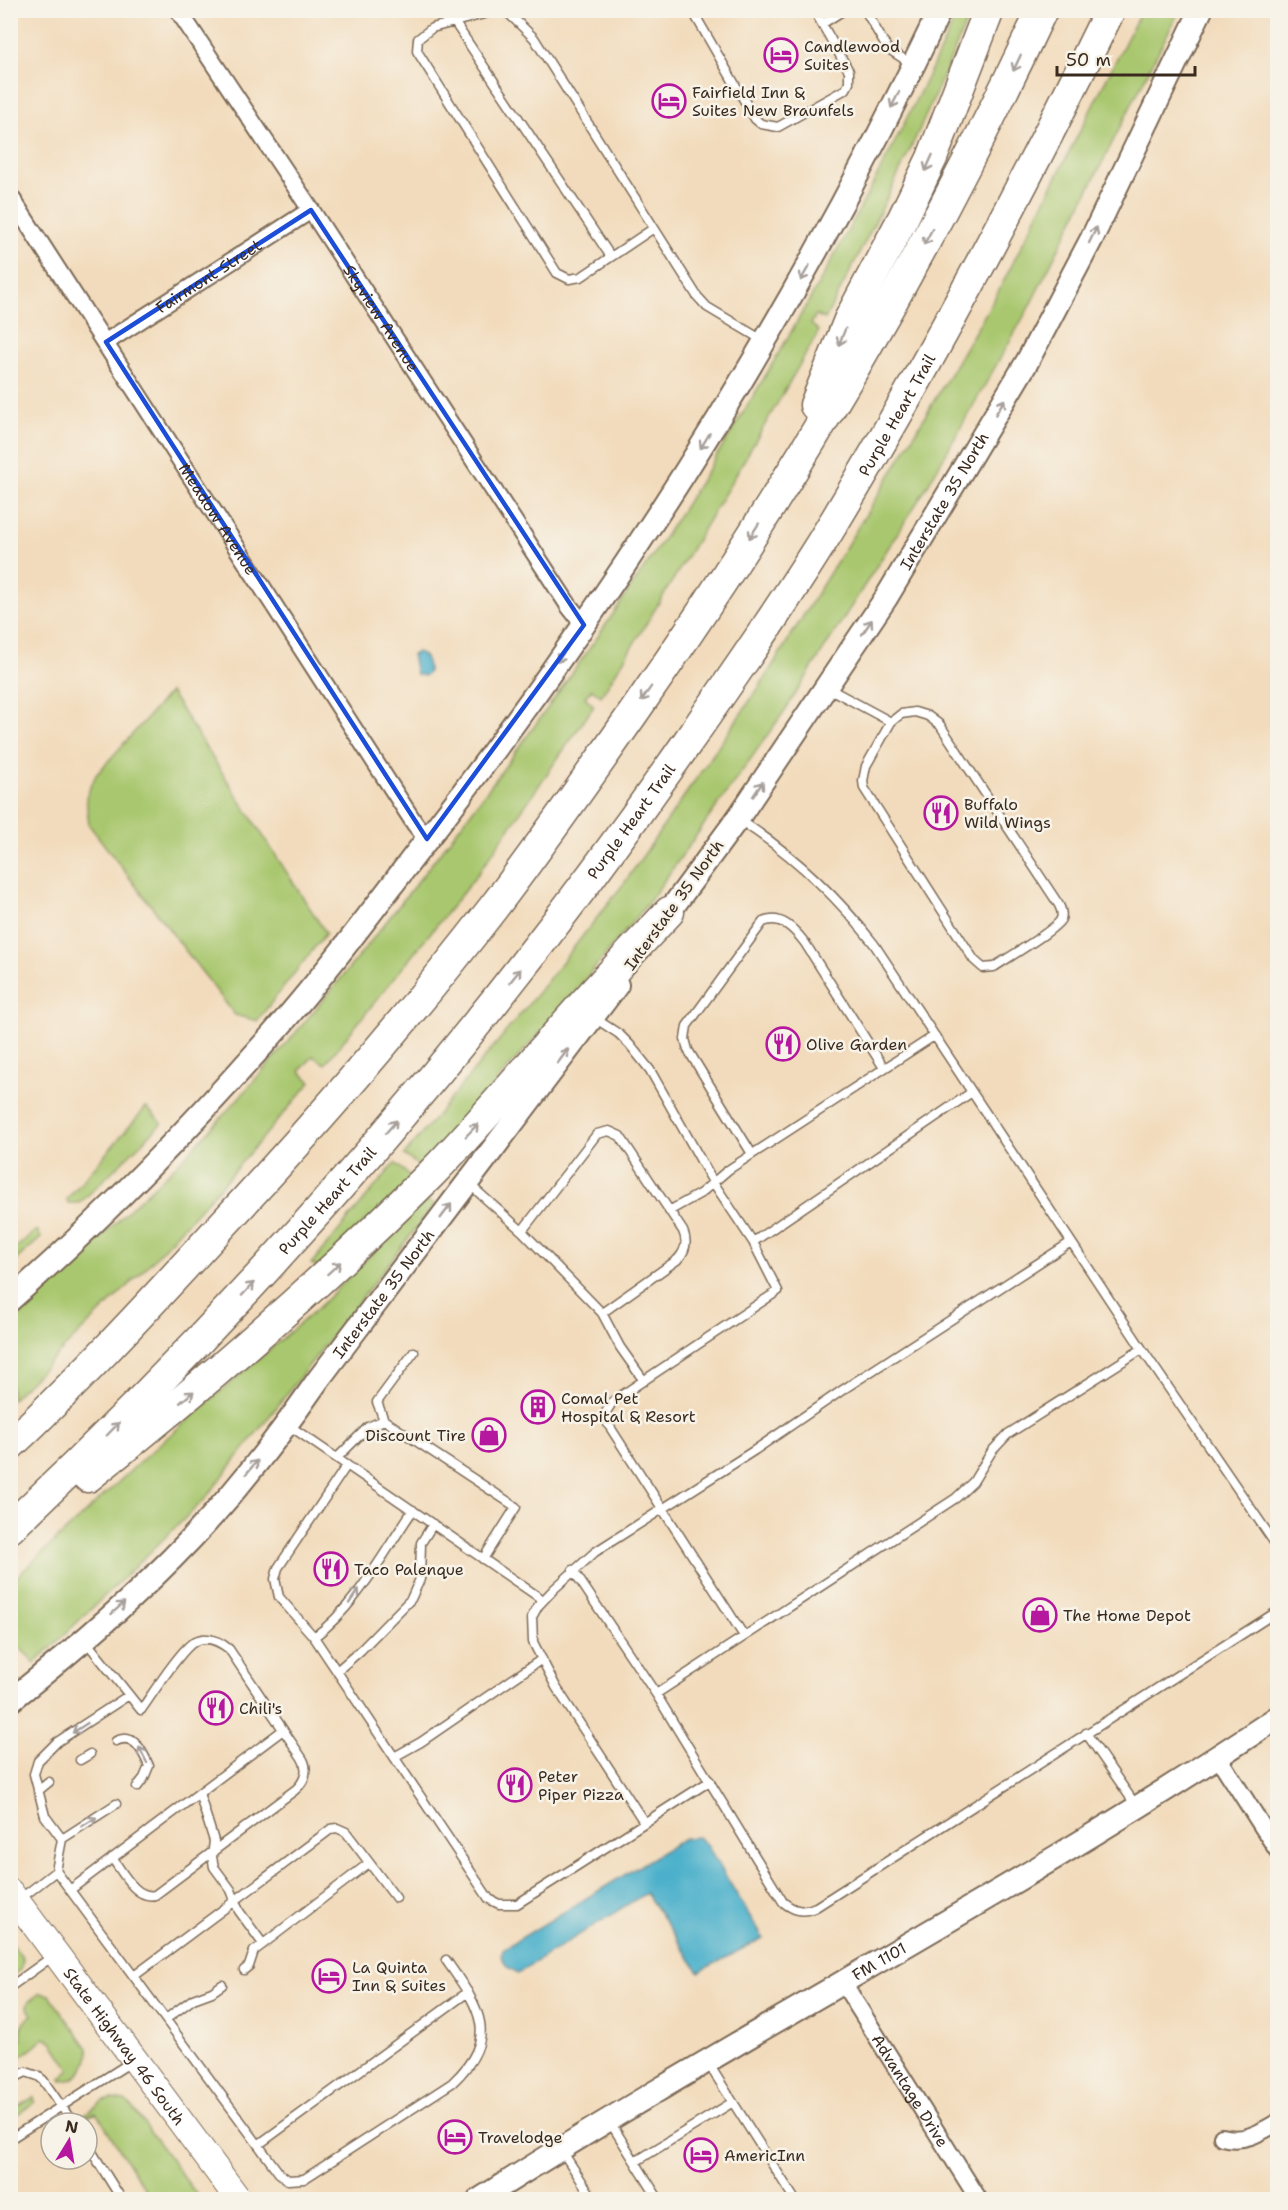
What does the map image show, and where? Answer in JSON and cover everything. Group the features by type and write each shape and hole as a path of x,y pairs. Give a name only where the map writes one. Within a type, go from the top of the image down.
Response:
{"highway":[{"path":"780,493 849,320 932,158 989,10"},
{"path":"10,1445 100,1356 281,1162 414,1007 494,907 563,813 682,642 780,493 922,247 1005,88 1042,10"},
{"name":"Purple Heart Trail","path":"10,1528 78,1465 206,1334 307,1225 424,1089 509,984 637,814 730,680 834,522 966,294 1046,142 1110,10"},
{"path":"10,1538 154,1425 342,1261 498,1103 577,1010 669,912"}],"main road":[{"path":"10,1300 157,1159 270,1038 467,789 584,625 674,492 806,272 940,10"},
{"name":"Interstate 35 North","path":"10,1701 84,1639 191,1539 287,1424 593,1017 738,818 886,598 1027,362 1092,238 1201,10"},
{"path":"10,1686 41,1677"},
{"name":"FM 1101","path":"479,2199 608,2119 960,1914 1218,1757 1278,1717"},
{"name":"State Highway 46 South","path":"13,1900 136,2059 239,2199"}],"street":[{"name":"Skyview Avenue","path":"178,10 569,606 584,625"},
{"name":"Meadow Avenue","path":"10,196 415,824 427,839"},
{"name":"Fairmont Street","path":"106,342 311,210"},
{"path":"1218,1757 1278,1851"},
{"name":"Advantage Drive","path":"842,1981 979,2199"},
{"path":"1222,2137 1248,2138 1278,2122"}],"lane":[{"path":"454,10 455,22 611,257"},
{"path":"499,10 432,28 421,34 417,51 557,273 563,277 575,279 654,228"},
{"path":"505,10 534,38 702,302 764,341"},
{"path":"692,10 755,119 769,127 785,125 841,93 849,83 849,71 814,10"},
{"path":"822,24 844,10"},
{"path":"865,10 887,48 913,65"},
{"path":"827,688 891,722"},
{"path":"915,712 928,716 940,725 1062,911 1058,924 994,966 983,968 974,960 864,788 862,781 866,766 891,722 901,714 915,712"},
{"path":"738,818 787,854 859,925 1278,1548"},
{"path":"752,1154 688,1050 685,1032 694,1016 763,922 779,920 790,927 805,943 884,1068"},
{"path":"593,1017 619,1034 641,1058 713,1182 753,1242 778,1291 613,1401 608,1406 606,1418 744,1636"},
{"path":"669,1211 701,1193 752,1154 934,1036"},
{"path":"753,1242 972,1092"},
{"path":"522,1231 595,1137 604,1131 616,1134 623,1140 685,1236 686,1248 681,1256 602,1313"},
{"path":"467,1183 522,1231 602,1313 620,1347 644,1381"},
{"path":"644,1822 556,1687 532,1642 532,1617 543,1600 595,1552 755,1450 844,1389 1071,1242"},
{"path":"656,1694 956,1498 973,1482 992,1450 1008,1434 1142,1349"},
{"path":"414,1352 377,1402 384,1420 516,1507 483,1559"},
{"path":"337,1458 368,1427 384,1420"},
{"path":"287,1424 543,1600"},
{"path":"346,1464 278,1568 275,1579 279,1597 314,1637 489,1899 499,1904 517,1904 710,1781"},
{"path":"314,1637 327,1628 349,1604 413,1510"},
{"path":"337,1671 411,1599 420,1579 421,1543 433,1524"},
{"path":"573,1570 656,1694 783,1902 799,1911 809,1910 1278,1611"},
{"path":"84,1639 141,1710 189,1645 199,1640 212,1640 229,1649 305,1763 306,1769 303,1781 295,1790 155,1895 138,1892 112,1858"},
{"path":"394,1756 421,1742 542,1659"},
{"path":"62,1839 45,1816 34,1774 38,1761 57,1743 129,1695"},
{"path":"70,1890 283,1730"},
{"path":"1086,1733 1137,1807"},
{"path":"116,1741 120,1738 132,1740 141,1748 149,1766 137,1787"},
{"path":"80,1760 90,1754"},
{"path":"38,1791 49,1782"},
{"path":"199,1793 214,1841 214,1867 231,1890 239,1911 263,1944"},
{"path":"13,1900 56,1871 62,1839 116,1804"},
{"path":"134,1976 332,1829 346,1832 396,1898"},
{"path":"244,1970 249,1966 252,1953 369,1863"},
{"path":"56,1871 258,2145 283,2177 288,2180 299,2181 452,2083 467,2067 478,2046 480,2022 478,2010 446,1960"},
{"path":"10,1987 56,1954"},
{"path":"165,2019 193,1999 212,1992 222,1985"},
{"path":"258,2145 468,1992"},
{"path":"10,2139 136,2059"},
{"path":"707,2061 795,2199"},
{"path":"10,2080 26,2072 38,2076 66,2111"},
{"path":"635,2162 734,2102"},
{"path":"608,2119 659,2199"},
{"path":"560,2148 590,2198"},
{"path":"99,2163 122,2199"}],"highlighted area":[{"path":"311,210 584,625 427,839 106,342"}],"green space":[{"path":"959,11 971,11 920,128 865,243 825,319 816,315 811,324 819,331 712,515 601,696 592,689 585,697 594,706 477,875 325,1064 313,1056 300,1071 311,1082 141,1273 11,1400 11,1325 186,1155 299,1029 465,820 536,725 604,628 670,529 794,327 907,118"},
{"path":"1141,11 1179,11 1027,311 925,490 786,709 649,902 555,1016 420,1167 404,1155 537,994 625,882 758,689 894,469 997,294"},
{"path":"170,692 326,933 257,1021 235,1015 89,825 86,797 96,775"},
{"path":"146,1107 162,1123 84,1199 79,1203 68,1203 67,1199"},
{"path":"395,1163 413,1179 321,1268 311,1264"},
{"path":"425,1200 435,1204 205,1499 35,1663 11,1639 11,1582 155,1448 319,1307"},
{"path":"35,1231 38,1231 41,1238 11,1264 11,1252"},
{"path":"11,1942 23,1959 21,1969 11,1976"},
{"path":"40,1993 49,1995 88,2048 86,2065 74,2078 62,2081 61,2079 70,2069 52,2042 44,2038 20,2057 11,2060 13,2048 22,2039 22,2025 32,2015 27,2007 28,2002"},
{"path":"34,2097 35,2102 11,2119 11,2111"},
{"path":"112,2099 125,2101 132,2107 200,2199 151,2199 99,2117 99,2111 90,2111 103,2101"}],"water":[{"path":"417,652 425,657 427,663 428,673 424,676 416,674 412,655"},
{"path":"698,1837 707,1845 763,1938 699,1972 646,1893 518,1973 507,1967 501,1956 503,1949 685,1838"}],"waterway":[{"path":"10,16 15,10"}],"place":[{"name":"Candlewood Suites","path":"781,55"},
{"name":"Fairfield Inn & Suites New Braunfels","path":"669,101"},
{"name":"Buffalo Wild Wings","path":"941,813"},
{"name":"Olive Garden","path":"783,1044"},
{"name":"Comal Pet Hospital & Resort","path":"538,1407"},
{"name":"Discount Tire","path":"489,1435"},
{"name":"Taco Palenque","path":"331,1569"},
{"name":"The Home Depot","path":"1040,1615"},
{"name":"Chili's","path":"216,1708"},
{"name":"Peter Piper Pizza","path":"515,1785"},
{"name":"La Quinta Inn & Suites","path":"329,1976"},
{"name":"Travelodge","path":"455,2137"},
{"name":"AmericInn","path":"701,2155"}]}
